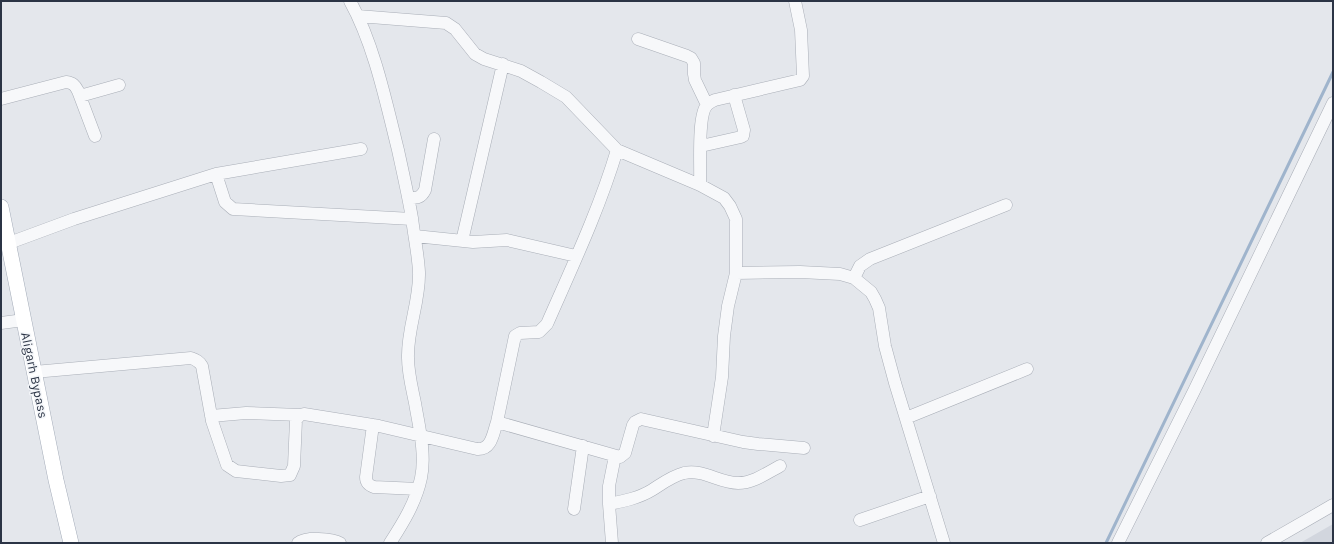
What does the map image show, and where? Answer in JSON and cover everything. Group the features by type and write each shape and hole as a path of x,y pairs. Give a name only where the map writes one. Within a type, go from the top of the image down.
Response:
{"main road":[{"name":"Aligarh Bypass","path":"1,207 56,480 71,543"}],"street":[{"path":"350,1 358,16 382,85 409,198 418,257 418,289 416,306 408,340 408,363 420,436 422,467 418,489 410,510 390,543"},
{"path":"700,185 700,123 707,105 715,100 800,80 803,76 801,30 795,1"},
{"path":"358,16 446,22 455,30 475,54 484,59 521,71 566,97 617,150 700,185 724,198 734,213 737,228 736,273 728,306 724,336 722,377 713,436"},
{"path":"638,39 687,56 693,60 695,80 707,105"},
{"path":"462,241 503,64"},
{"path":"1,99 66,82 72,83 76,86 96,136"},
{"path":"80,96 119,85"},
{"path":"701,146 743,136 744,130 734,95"},
{"path":"1118,543 1194,391 1333,103"},
{"path":"409,198 418,198 425,190 434,139"},
{"path":"9,243 74,219 216,174 361,149"},
{"path":"211,416 246,413 308,414 373,425 481,449 487,447 497,422 515,336 520,333 536,333 543,329 547,324 608,180 617,150"},
{"path":"216,174 225,202 233,208 412,219"},
{"path":"854,278 860,266 870,259 1006,205"},
{"path":"415,236 479,242 507,240 576,256"},
{"path":"736,273 800,272 840,274 854,278 875,298 885,346 895,383 944,543"},
{"path":"1,323 24,320"},
{"path":"34,372 191,358 199,362 202,366 211,416 224,459 227,465 236,471 281,476 290,475 294,466 295,424 300,415"},
{"path":"906,418 1027,369"},
{"path":"497,422 620,457 625,453 633,425 640,419 713,436 758,444 804,448"},
{"path":"373,425 366,477 370,486 418,489"},
{"path":"574,509 583,446"},
{"path":"612,543 609,504 610,486 615,456"},
{"path":"609,504 633,499 652,490 675,475 686,473 704,473 738,483 758,478 780,466"},
{"path":"860,520 930,496"},
{"path":"1267,543 1333,505"},
{"path":"298,543 305,540 331,540 340,543"}],"shaded area":[{"path":"1333,524 1333,543 1300,543"}],"waterway":[{"path":"1106,543 1333,72"}]}
